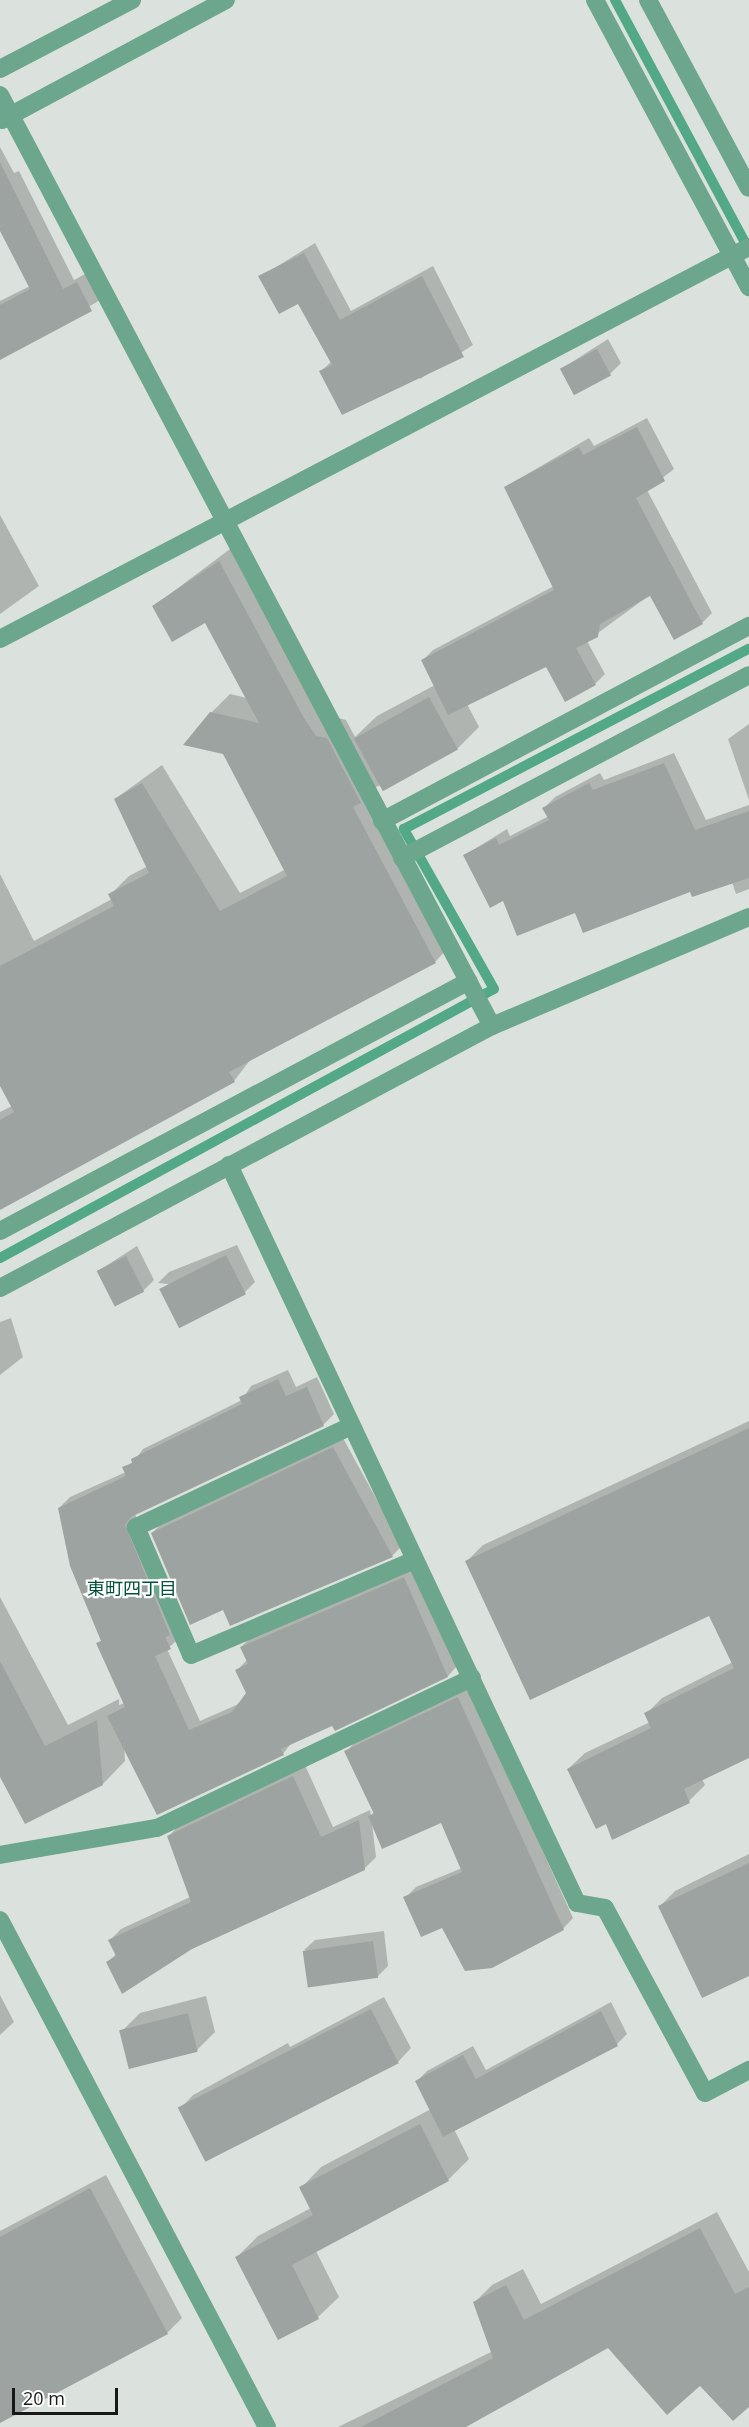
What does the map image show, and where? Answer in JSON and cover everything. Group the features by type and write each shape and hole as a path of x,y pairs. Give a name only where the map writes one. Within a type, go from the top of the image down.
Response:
{"street":[{"path":"0,69 132,0"},
{"path":"5,118 226,0"},
{"path":"596,0 749,287"},
{"path":"648,0 749,188"},
{"path":"0,95 5,118 224,520 492,1026"},
{"path":"0,639 749,247"},
{"path":"382,821 749,626"},
{"path":"402,858 749,675"},
{"path":"0,1287 492,1026 749,917"},
{"path":"0,1232 469,981"},
{"path":"229,1165 577,1903 605,1908 705,2093 749,2070"},
{"path":"351,1426 136,1527 191,1655 415,1560"},
{"path":"0,1855 157,1828 472,1678"},
{"path":"0,1920 267,2427"}],"building":[{"path":"0,162 63,289 77,282 92,311 0,360 0,305 30,289 0,231"},
{"path":"304,253 340,320 422,276 464,357 342,415 319,371 332,365 298,304 279,314 258,276"},
{"path":"597,349 611,375 574,395 560,369"},
{"path":"637,427 665,481 636,498 703,624 674,640 650,596 600,624 598,637 576,648 596,685 565,702 546,667 448,715 421,660 554,590 504,487 579,447 583,455"},
{"path":"219,561 304,718 316,736 327,738 361,803 353,807 436,963 229,1072 235,1082 0,1210 0,1120 14,1112 0,1086 0,966 114,906 108,894 149,873 114,799 142,783 220,911 287,876 223,754 183,745 210,712 259,723 205,623 172,642 152,606"},
{"path":"429,697 458,749 383,791 354,739"},
{"path":"664,763 695,830 749,811 749,878 692,897 690,892 583,933 575,913 517,936 503,901 490,908 463,855 496,838 499,845 549,820 542,808 589,783 593,790"},
{"path":"226,1255 246,1294 179,1328 159,1289"},
{"path":"126,1256 144,1292 115,1307 97,1271"},
{"path":"278,1379 286,1396 307,1387 324,1426 131,1517 125,1525 170,1635 165,1637 171,1649 155,1656 189,1730 232,1712 246,1693 235,1670 248,1664 240,1647 404,1577 448,1677 335,1731 332,1726 281,1749 284,1755 157,1815 107,1716 125,1707 96,1643 101,1641 70,1566 58,1508 126,1476 122,1467 132,1463 131,1459 242,1404 239,1397"},
{"path":"749,1428 749,1758 684,1789 690,1803 612,1840 606,1824 596,1829 567,1769 651,1728 644,1713 734,1668 709,1616 530,1700 465,1561"},
{"path":"333,1447 393,1557 230,1626 223,1610 190,1625 151,1533"},
{"path":"0,1661 45,1746 97,1720 103,1785 25,1824 0,1777"},
{"path":"458,1697 564,1930 492,1968 465,1971 442,1928 421,1937 403,1897 462,1872 441,1823 382,1849 368,1816 374,1814 344,1751"},
{"path":"293,1776 321,1837 359,1820 365,1870 192,1949 122,1994 106,1962 116,1956 108,1940 191,1902 167,1836"},
{"path":"749,1863 749,1976 702,1998 658,1906"},
{"path":"373,1941 378,1978 308,1988 303,1951"},
{"path":"371,2009 399,2063 205,2162 178,2108"},
{"path":"601,2011 618,2046 443,2137 415,2081 463,2055 476,2079"},
{"path":"188,2013 198,2052 129,2069 119,2030"},
{"path":"420,2124 449,2181 292,2265 319,2319 278,2340 235,2257 313,2215 299,2187"},
{"path":"90,2188 168,2334 0,2423 0,2237"},
{"path":"700,2228 735,2294 749,2287 749,2407 733,2421 700,2386 667,2415 608,2348 466,2427 361,2427 493,2358 473,2302 506,2285 524,2320"}],"waterway":[{"path":"615,0 749,250"},
{"path":"0,1258 494,989 404,829 749,649"}],"district":[{"name":"東町四丁目","path":"132,1588"}]}
